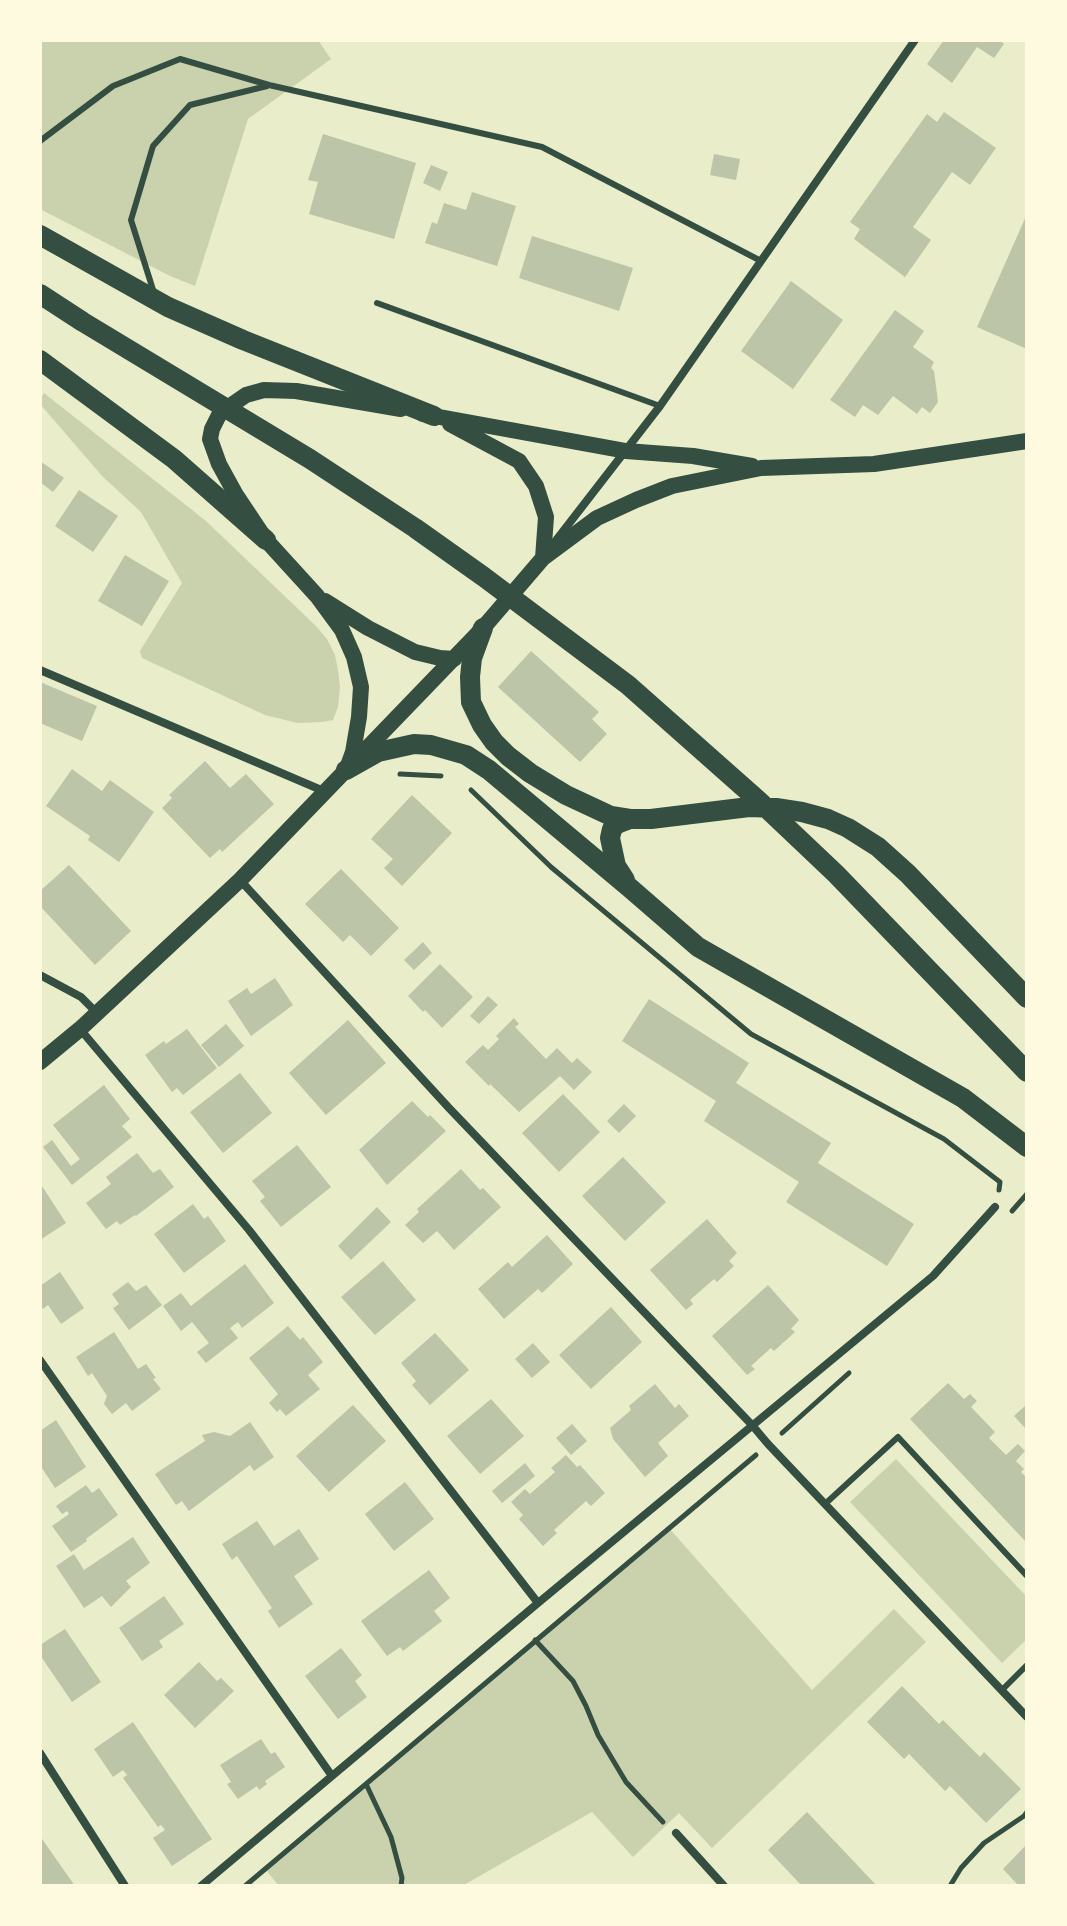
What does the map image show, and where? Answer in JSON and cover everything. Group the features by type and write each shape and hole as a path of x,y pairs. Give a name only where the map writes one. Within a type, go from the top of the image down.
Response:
{"main road":[{"path":"40,235 157,301 243,340 434,416 519,461 536,486 546,517 543,558"},
{"path":"40,294 310,459 415,528 628,685 836,874 1027,1072"},
{"path":"40,360 174,459 266,540 317,596 342,630 354,657 361,687 353,752 346,770"},
{"path":"266,540 236,495 210,439 220,413 246,395 274,389 626,451 693,456 761,468"},
{"path":"40,1062 80,1029 240,880 454,659 543,558 597,518 672,486 761,468 874,464 1027,441"},
{"path":"317,596 368,628 415,652 454,659"},
{"path":"483,628 472,658 471,702 494,742 508,756 566,795 611,816 651,819 738,808 763,808 802,812 848,828 878,847 908,874 1027,998"},
{"path":"346,770 378,752 414,744 431,745 466,755 489,770 698,947 963,1098 1027,1147"},
{"path":"630,819 617,824 610,838 616,866 630,888"}],"street":[{"path":"543,558 660,406 915,40"},
{"path":"40,670 326,792"},
{"path":"240,880 449,1108 1027,1717"},
{"path":"40,975 81,997 97,1013"},
{"path":"80,1029 249,1230 538,1603"},
{"path":"201,1886 933,1276 995,1207"},
{"path":"40,1360 332,1776"},
{"path":"40,1753 125,1886"},
{"path":"676,1833 724,1886"}],"lane":[{"path":"40,141 113,86 180,59 269,85 542,147 761,261"},
{"path":"157,301 131,220 153,146 190,105 269,85"},
{"path":"377,303 660,406"},
{"path":"825,1504 898,1437 1027,1576"},
{"path":"1002,1690 1027,1665"}],"path":[{"path":"245,1886 768,1444"},
{"path":"535,1640 573,1681 598,1735 626,1782 676,1833"},
{"path":"366,1784 391,1837 402,1878 401,1886"},
{"path":"950,1886 961,1868 984,1843 1027,1812"}],"green space":[{"path":"40,40 318,40 331,59 248,119 195,286 40,209"},
{"path":"44,393 206,521 316,626 335,655 338,670 338,707 333,720 297,723 265,715 142,658 140,651 182,583 141,512 102,476 40,404"},
{"path":"896,1459 1027,1597 1027,1639 1002,1663 850,1502"},
{"path":"669,1528 812,1690 894,1609 926,1642 712,1848 679,1813 633,1857 592,1812 462,1886 279,1886 265,1869"}],"building":[{"path":"944,40 1000,40 1004,44 994,58 977,47 952,83 927,64"},
{"path":"944,112 996,148 970,185 952,172 913,227 931,240 905,277 854,239 860,229 850,222 927,114 937,122"},
{"path":"323,134 416,163 394,239 309,214 318,182 308,180"},
{"path":"714,154 740,159 736,180 710,175"},
{"path":"431,165 448,172 440,191 423,183"},
{"path":"472,192 516,206 497,266 425,243 432,222 437,224 444,203 466,210"},
{"path":"1027,214 1027,349 977,327"},
{"path":"532,236 633,268 619,311 519,278"},
{"path":"791,281 843,320 793,389 741,351"},
{"path":"895,310 924,331 913,347 934,362 931,368 938,402 930,413 922,407 917,414 893,396 878,415 863,405 855,417 830,400"},
{"path":"40,461 64,478 53,492 40,482"},
{"path":"79,490 118,516 93,552 55,526"},
{"path":"125,555 169,581 142,626 98,601"},
{"path":"531,651 599,712 592,719 607,734 580,762 498,687"},
{"path":"40,682 97,706 82,741 40,723"},
{"path":"205,761 230,788 246,774 274,804 222,852 220,849 210,858 162,808 172,798 169,795"},
{"path":"72,769 102,791 110,780 154,812 119,862 88,840 90,836 46,806"},
{"path":"412,795 452,833 402,886 384,868 393,859 371,839"},
{"path":"69,865 131,931 95,965 40,906 40,891"},
{"path":"341,869 399,928 371,956 350,935 343,942 305,904"},
{"path":"423,942 432,953 414,970 404,960"},
{"path":"440,964 473,997 442,1028 408,996"},
{"path":"275,978 293,1005 251,1036 228,1001 247,988 251,994"},
{"path":"488,996 498,1005 479,1024 470,1016"},
{"path":"649,999 749,1063 736,1083 831,1143 818,1163 914,1224 887,1266 786,1202 799,1182 704,1121 716,1101 622,1041"},
{"path":"514,1018 519,1024 515,1027 546,1059 557,1048 572,1063 577,1058 592,1072 574,1090 560,1076 519,1112 465,1062 483,1045 488,1050 499,1039 496,1036"},
{"path":"348,1020 386,1063 326,1115 289,1073"},
{"path":"226,1024 244,1046 219,1067 201,1045"},
{"path":"187,1029 217,1068 183,1095 177,1088 172,1092 145,1055"},
{"path":"240,1073 272,1113 223,1153 190,1112"},
{"path":"104,1085 130,1119 122,1126 132,1137 72,1185 43,1147 52,1140 71,1166 80,1159 53,1125"},
{"path":"563,1094 600,1132 559,1172 522,1133"},
{"path":"412,1101 446,1131 387,1185 359,1150"},
{"path":"624,1104 636,1116 619,1133 607,1121"},
{"path":"297,1145 331,1187 281,1227 260,1201 265,1197 252,1181"},
{"path":"137,1153 153,1173 160,1169 174,1187 136,1216 120,1225 117,1221 106,1229 86,1203 111,1184 106,1177"},
{"path":"623,1157 666,1202 625,1241 582,1196"},
{"path":"461,1169 501,1207 454,1250 437,1231 423,1243 405,1225 419,1212 417,1209"},
{"path":"40,1183 66,1223 40,1240"},
{"path":"193,1204 204,1219 208,1216 226,1241 184,1273 154,1234"},
{"path":"377,1207 391,1222 351,1260 338,1246"},
{"path":"707,1219 737,1253 729,1261 734,1266 690,1300 693,1304 686,1310 650,1270"},
{"path":"547,1235 573,1264 542,1293 538,1289 504,1319 478,1289 508,1262 512,1267"},
{"path":"383,1261 416,1300 375,1335 341,1297"},
{"path":"245,1264 274,1303 242,1328 238,1322 230,1328 238,1338 206,1363 197,1352 209,1343 192,1322 181,1331 163,1306 181,1293 191,1306"},
{"path":"60,1272 84,1308 61,1324 48,1305 43,1309 40,1304 40,1286"},
{"path":"128,1282 136,1291 146,1285 162,1305 129,1330 113,1308 119,1304 112,1294"},
{"path":"768,1285 799,1320 791,1329 795,1332 774,1351 771,1348 751,1366 755,1369 747,1375 712,1336"},
{"path":"611,1307 642,1342 591,1389 559,1355"},
{"path":"288,1326 300,1340 303,1337 323,1362 308,1375 320,1389 286,1416 269,1403 278,1394 249,1358"},
{"path":"114,1332 138,1369 146,1364 161,1389 132,1411 126,1403 112,1414 104,1404 107,1396 92,1373 88,1376 76,1357"},
{"path":"435,1333 469,1370 430,1405 412,1385 416,1381 401,1363"},
{"path":"533,1343 550,1362 532,1378 515,1359"},
{"path":"948,1383 964,1399 970,1394 977,1401 971,1407 995,1432 989,1438 1006,1455 1018,1444 1025,1451 1016,1461 1027,1478 1027,1543 910,1419"},
{"path":"655,1384 675,1408 679,1404 689,1416 658,1443 668,1456 645,1477 613,1439 610,1428 631,1410 629,1406"},
{"path":"491,1399 524,1436 480,1474 447,1436"},
{"path":"1027,1404 1027,1430 1014,1416"},
{"path":"353,1405 386,1441 329,1492 296,1456"},
{"path":"56,1420 86,1467 55,1488 40,1465 40,1431"},
{"path":"250,1422 274,1457 254,1471 250,1465 189,1511 182,1501 176,1505 155,1474 205,1441 202,1435 214,1432 230,1436"},
{"path":"572,1424 587,1441 571,1455 556,1438"},
{"path":"566,1455 577,1467 580,1465 605,1493 591,1506 586,1501 554,1530 557,1533 543,1546 519,1519 523,1515 511,1502 525,1489 530,1494 555,1472 551,1468"},
{"path":"525,1463 535,1476 502,1503 492,1491"},
{"path":"405,1482 434,1519 394,1551 365,1514"},
{"path":"86,1485 92,1493 99,1488 118,1515 71,1552 52,1526 69,1514 67,1511 62,1514 56,1506"},
{"path":"257,1521 274,1546 299,1529 319,1559 294,1576 313,1604 279,1628 268,1611 272,1608 237,1556 232,1560 222,1544"},
{"path":"133,1537 150,1563 126,1581 131,1587 111,1607 102,1596 84,1608 56,1566 74,1554 84,1570"},
{"path":"429,1570 450,1598 434,1611 442,1621 403,1651 400,1647 387,1656 361,1621"},
{"path":"164,1596 184,1624 159,1641 163,1647 142,1661 119,1628"},
{"path":"65,1629 101,1682 72,1702 40,1655 40,1645"},
{"path":"341,1648 362,1675 355,1681 367,1697 338,1719 305,1676"},
{"path":"199,1662 217,1681 221,1678 234,1691 195,1728 164,1695"},
{"path":"902,1686 939,1724 943,1720 980,1757 984,1752 1021,1789 986,1823 950,1786 945,1791 909,1754 904,1759 867,1722"},
{"path":"133,1722 212,1839 172,1866 153,1838 165,1830 161,1825 158,1827 123,1778 127,1775 123,1770 113,1777 94,1749"},
{"path":"261,1739 285,1767 265,1781 267,1784 259,1790 257,1786 238,1799 227,1784 231,1782 220,1765"},
{"path":"807,1812 877,1886 802,1886 768,1850"},
{"path":"40,1836 75,1886 41,1886"},
{"path":"1027,1844 1027,1886 1019,1886 1003,1869"}]}
